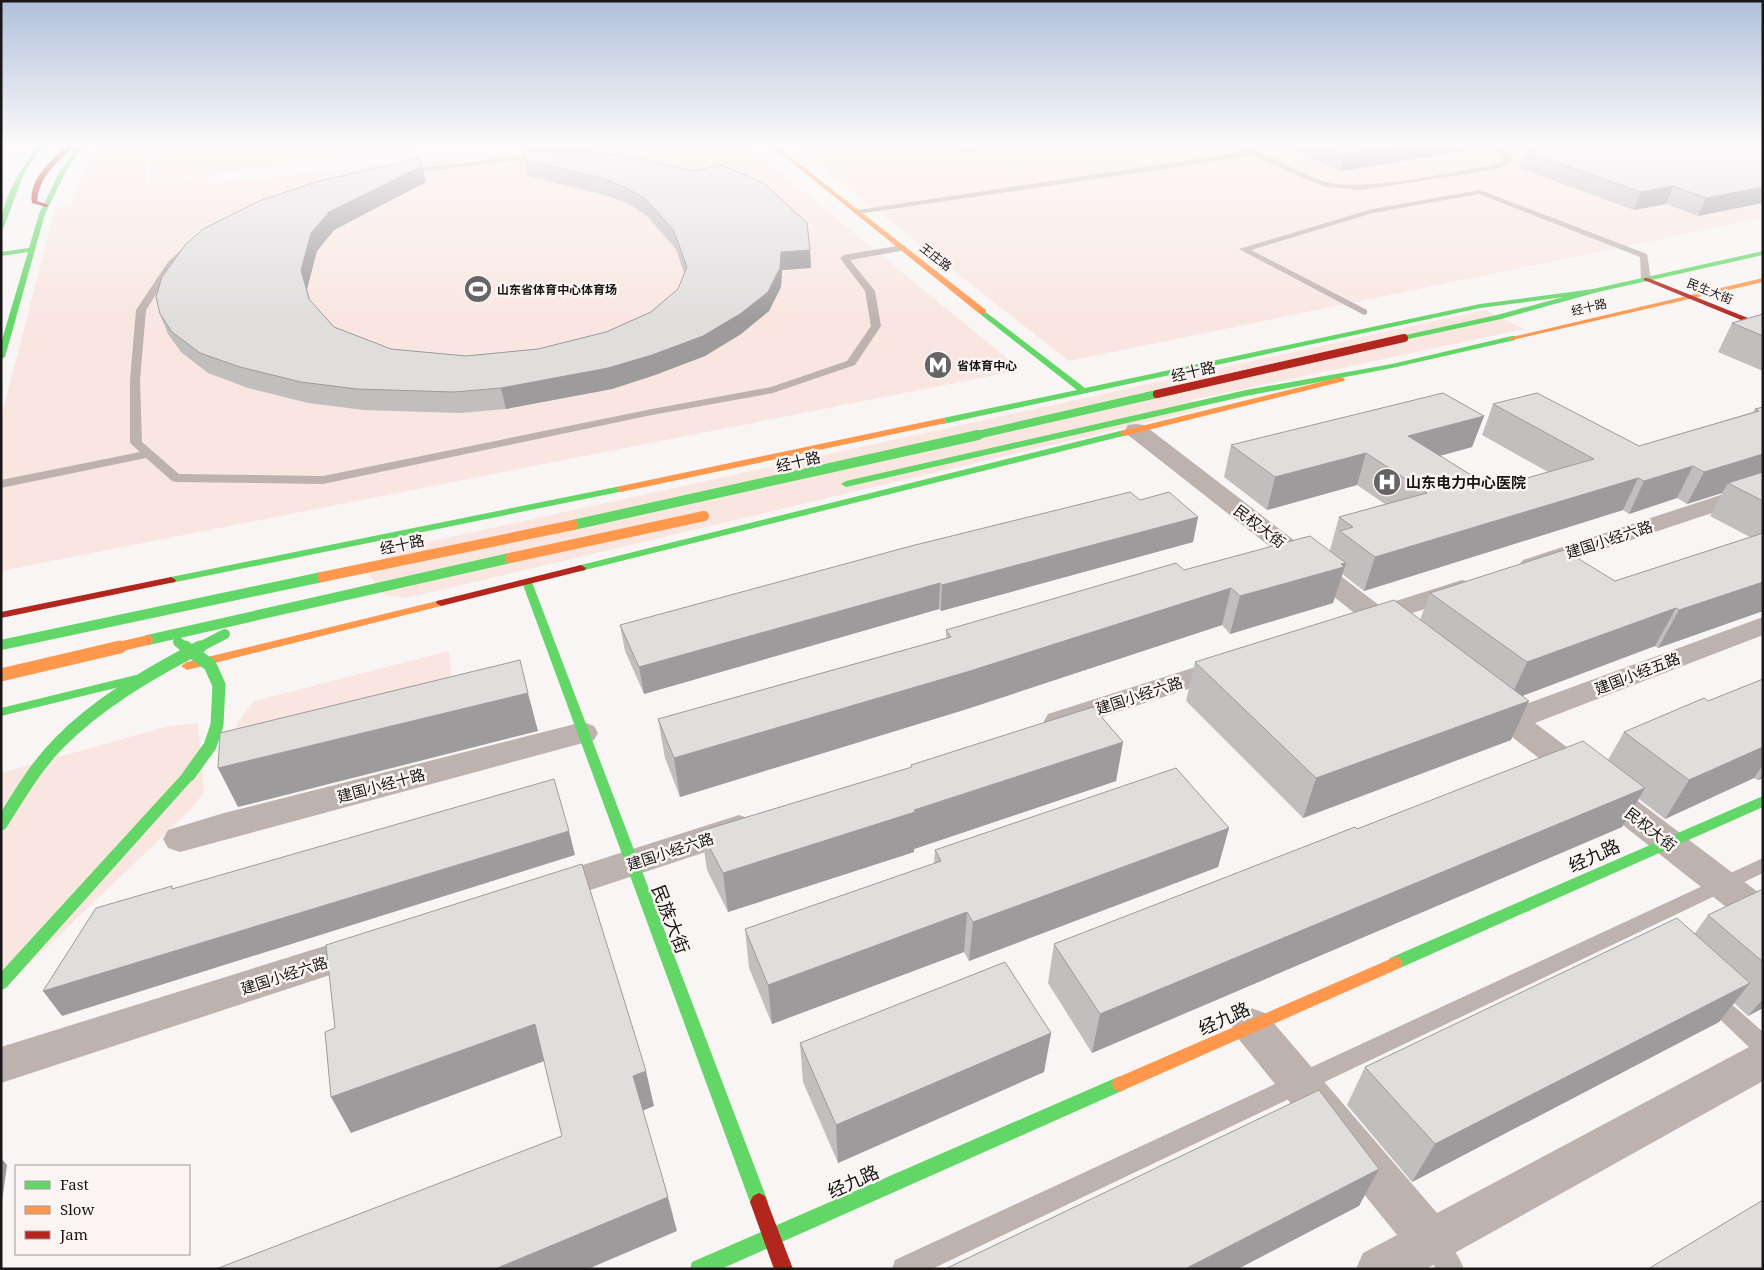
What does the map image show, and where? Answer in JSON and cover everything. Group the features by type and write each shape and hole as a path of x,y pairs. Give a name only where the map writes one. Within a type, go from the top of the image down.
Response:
{"main road":[{"path":"1,227 9,203"},
{"path":"1,357 46,205 39,203"},
{"name":"王庄路","path":"846,203 1085,392"},
{"path":"1,254 33,249"},
{"name":"经十路","path":"1,645 770,483 1498,317 1597,290 1763,254"},
{"name":"民生大街","path":"1646,279 1763,327"},
{"name":"经十路","path":"1,712 1392,366 1763,280"},
{"name":"经十路","path":"1,615 1085,392 1169,371 1480,306 1597,290"},
{"name":"经十路","path":"841,485 1246,393 1392,366"},
{"path":"1,675 306,603 712,514"},
{"path":"378,601 369,600 344,590 339,577 358,555 388,541 427,528"},
{"name":"民族大街","path":"527,582 784,1269"},
{"path":"396,603 446,602"},
{"path":"1,824 27,784 66,736 112,700 171,660 229,632 306,603"},
{"path":"1,983 189,774 210,746 217,725 219,685 210,665 169,636 141,628 95,627 45,635"},
{"name":"经九路","path":"700,1269 771,1236 1763,801"}],"street":[{"name":"民权大街","path":"1136,430 1407,639"},
{"name":"建国小经六路","path":"1339,628 1763,488"},
{"name":"建国小经五路","path":"1512,721 1763,625"},
{"name":"建国小经六路","path":"1028,732 1254,657"},
{"name":"民权大街","path":"1467,686 1763,916"},
{"name":"建国小经十路","path":"180,839 584,732"},
{"name":"建国小经六路","path":"528,897 764,820"},
{"name":"建国小经六路","path":"1,1065 387,942"},
{"path":"1251,1025 1441,1255"},
{"path":"1379,1269 1441,1255 1763,1060"}],"lane":[{"path":"857,212 916,203"},
{"path":"1364,312 1243,249 1372,211 1416,203"},
{"path":"1509,203 1644,256 1646,279"},
{"path":"198,240 171,264 141,310 135,380 136,443 176,478 323,480 652,412 773,390 851,362 876,326 870,291 844,258 903,248"},
{"path":"1,484 150,454"},
{"path":"904,1269 1763,865"},
{"path":"1693,982 1763,1046"}],"shaded area":[{"name":"山东省体育中心体育场","path":"71,203 818,203 1021,370 1,571 1,418 55,209 70,206"},
{"path":"868,203 1763,203 1763,218 1069,361"},
{"path":"1485,310 1524,329 1191,400 1202,409 407,598 385,595 367,572 396,549"},
{"path":"449,651 454,708 232,762 237,724 254,701"},
{"path":"198,723 204,792 192,808 1,991 1,773 169,726"}],"building":[{"path":"254,203 347,203 329,212 311,233 301,270 309,299 334,327 391,349 466,356 538,349 606,332 651,312 678,289 687,267 674,231 650,203 786,203 807,223 810,250 781,252 780,268 768,292 740,314 703,336 652,355 608,368 501,388 454,392 357,389 301,382 240,367 200,353 172,332 160,314 156,297 162,277 185,245 203,229"},
{"path":"1763,314 1763,336 1732,323"},
{"path":"1443,393 1484,416 1408,436 1492,488 1594,459 1493,404 1537,393 1639,446 1759,411 1755,409 1763,407 1763,454 1704,472 1693,466 1644,481 1638,478 1375,557 1340,531 1353,527 1339,517 1427,493 1366,453 1275,477 1231,445"},
{"path":"1763,472 1763,501 1728,483"},
{"path":"1130,492 1140,500 1169,492 1198,517 942,585 940,583 639,667 620,625 911,546"},
{"path":"1763,533 1763,582 1679,610 1676,608 1527,662 1430,593 1564,550 1615,581"},
{"path":"1310,536 1346,563 1341,564 1344,567 1240,596 1231,588 970,671 674,758 658,719 951,637 946,630 1176,563 1184,570"},
{"path":"1394,600 1529,701 1316,778 1195,662"},
{"path":"520,660 528,693 218,768 220,733"},
{"path":"1763,679 1763,747 1689,780 1624,732 1704,698 1708,701"},
{"path":"1093,707 1123,742 914,810 915,812 723,873 701,831 912,767 911,765"},
{"path":"1583,741 1645,788 1100,1014 1054,944 1355,827 1357,829"},
{"path":"1176,768 1229,828 973,922 967,912 768,985 745,929 941,861 935,850"},
{"path":"554,779 569,831 43,991 96,908 172,886 172,889"},
{"path":"582,864 646,1071 633,1076 668,1197 495,1269 216,1269 562,1136 535,1024 331,1097 325,1032 335,1028 326,945"},
{"path":"1763,889 1763,962 1708,915"},
{"path":"1677,918 1750,983 1435,1144 1365,1067"},
{"path":"1005,962 1051,1033 836,1125 800,1043"},
{"path":"1319,1090 1379,1169 1185,1269 945,1269"},
{"path":"1763,1200 1763,1269 1648,1269"}],"traffic: fast":[{"path":"1,227 10,203"},
{"path":"1,357 42,214 47,203"},
{"path":"1,254 33,249"},
{"path":"1404,338 1498,317 1597,290 1763,253"},
{"path":"943,421 1480,306 1592,291"},
{"path":"983,312 1085,392"},
{"path":"846,484 1246,393 1392,366 1512,338"},
{"path":"573,525 770,483 1157,394"},
{"path":"581,568 1124,433"},
{"path":"171,580 621,489"},
{"path":"148,640 510,558"},
{"path":"1,645 322,577"},
{"path":"527,582 759,1202"},
{"path":"1,824 40,765 67,735 104,705 143,679 225,634"},
{"path":"178,642 210,665 219,685 217,725 210,746 189,775"},
{"path":"1,712 136,679"},
{"path":"1,983 189,775"},
{"path":"1395,963 1763,801"},
{"path":"699,1269 1120,1084"}],"traffic: slow":[{"path":"846,203 983,312"},
{"path":"1512,338 1763,280"},
{"path":"1124,433 1341,379"},
{"path":"621,489 943,421"},
{"path":"510,558 704,516"},
{"path":"322,577 573,525"},
{"path":"187,666 441,603"},
{"path":"1,675 148,640"},
{"path":"1120,1084 1395,963"}],"traffic: jam":[{"path":"39,203 46,205"},
{"path":"1646,279 1763,327"},
{"path":"1157,394 1404,338"},
{"path":"441,603 581,568"},
{"path":"1,615 171,580"},
{"path":"759,1202 784,1269"}],"place":[{"name":"山东省体育中心体育场","path":"478,289"},
{"name":"省体育中心","path":"938,365"},
{"name":"山东电力中心医院","path":"1387,482"}]}
